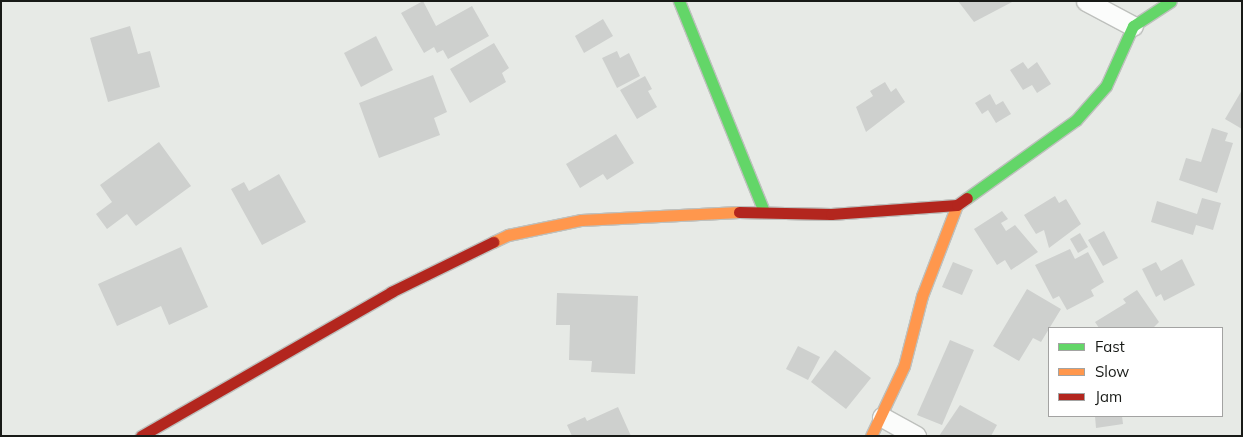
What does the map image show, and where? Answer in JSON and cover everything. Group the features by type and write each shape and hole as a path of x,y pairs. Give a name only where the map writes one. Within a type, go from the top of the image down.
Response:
{"main road":[{"path":"679,1 764,211"},
{"path":"140,436 391,292 508,235 581,220 764,211 831,214 957,205 1076,120 1106,86 1133,26 1171,1"},
{"path":"871,436 882,417 904,366 922,296 957,205"}],"street":[{"path":"1086,1 1133,26"},
{"path":"882,417 916,436"}],"building":[{"path":"423,1 436,26 472,6 489,36 448,59 443,50 437,53 434,47 424,53 401,13"},
{"path":"958,1 1014,1 974,22"},
{"path":"603,19 613,36 584,53 575,36"},
{"path":"130,26 138,54 150,51 160,87 108,102 90,38"},
{"path":"376,36 393,70 361,87 344,53"},
{"path":"494,43 509,68 502,73 506,82 470,103 450,69"},
{"path":"617,51 620,58 629,53 640,76 617,88 602,58"},
{"path":"1023,62 1028,69 1037,62 1051,84 1037,93 1032,85 1023,90 1010,70"},
{"path":"433,75 447,112 434,118 440,135 379,158 359,103"},
{"path":"645,76 652,89 648,91 657,107 637,119 620,90"},
{"path":"885,82 891,92 896,88 905,102 866,132 856,107 873,96 870,91"},
{"path":"1242,90 1242,129 1225,119"},
{"path":"990,94 996,105 1003,101 1011,114 996,123 988,110 982,114 975,103"},
{"path":"1212,128 1228,133 1225,141 1233,143 1217,193 1179,180 1186,158 1201,162"},
{"path":"616,134 634,163 607,180 603,174 580,188 566,164"},
{"path":"159,142 191,186 136,226 127,214 107,229 96,214 112,202 100,185"},
{"path":"279,174 306,222 262,245 231,189 244,182 249,191"},
{"path":"1055,196 1059,203 1066,199 1081,224 1049,248 1044,230 1036,234 1024,215"},
{"path":"1202,198 1221,203 1213,230 1196,225 1193,235 1151,222 1157,201 1197,214"},
{"path":"1002,211 1008,219 1001,223 1006,231 1015,225 1038,252 1011,270 1005,260 997,265 974,229"},
{"path":"1104,231 1118,258 1103,266 1088,240"},
{"path":"1080,233 1088,247 1078,253 1070,239"},
{"path":"181,247 208,307 169,325 161,306 117,326 98,284"},
{"path":"1070,249 1075,259 1088,252 1104,282 1091,290 1094,296 1067,310 1059,296 1053,299 1035,265"},
{"path":"1182,259 1195,285 1164,301 1161,294 1156,297 1142,269 1156,262 1161,271"},
{"path":"953,262 973,270 962,295 942,287"},
{"path":"1027,289 1061,309 1050,327 1048,327 1041,342 1033,338 1019,361 993,346"},
{"path":"1137,290 1159,322 1154,327 1098,327 1095,322 1126,303 1123,299"},
{"path":"557,293 638,296 635,374 591,372 592,361 569,360 570,325 556,325"},
{"path":"950,340 974,350 942,425 917,415"},
{"path":"798,346 820,357 808,380 786,369"},
{"path":"835,350 871,378 846,409 811,382"},
{"path":"960,405 997,425 991,436 939,436"},
{"path":"618,407 631,436 572,436 567,425 585,417 587,421"},
{"path":"1095,417 1122,417 1123,424 1096,428"}],"traffic: fast":[{"path":"679,1 764,211"},
{"path":"967,198 1076,120 1106,86 1133,26 1171,1"}],"traffic: slow":[{"path":"871,436 904,366 922,296 957,205"},
{"path":"493,242 508,235 581,220 739,212"}],"traffic: jam":[{"path":"739,212 831,214 957,205 967,198"},
{"path":"141,436 391,292 493,242"}]}
